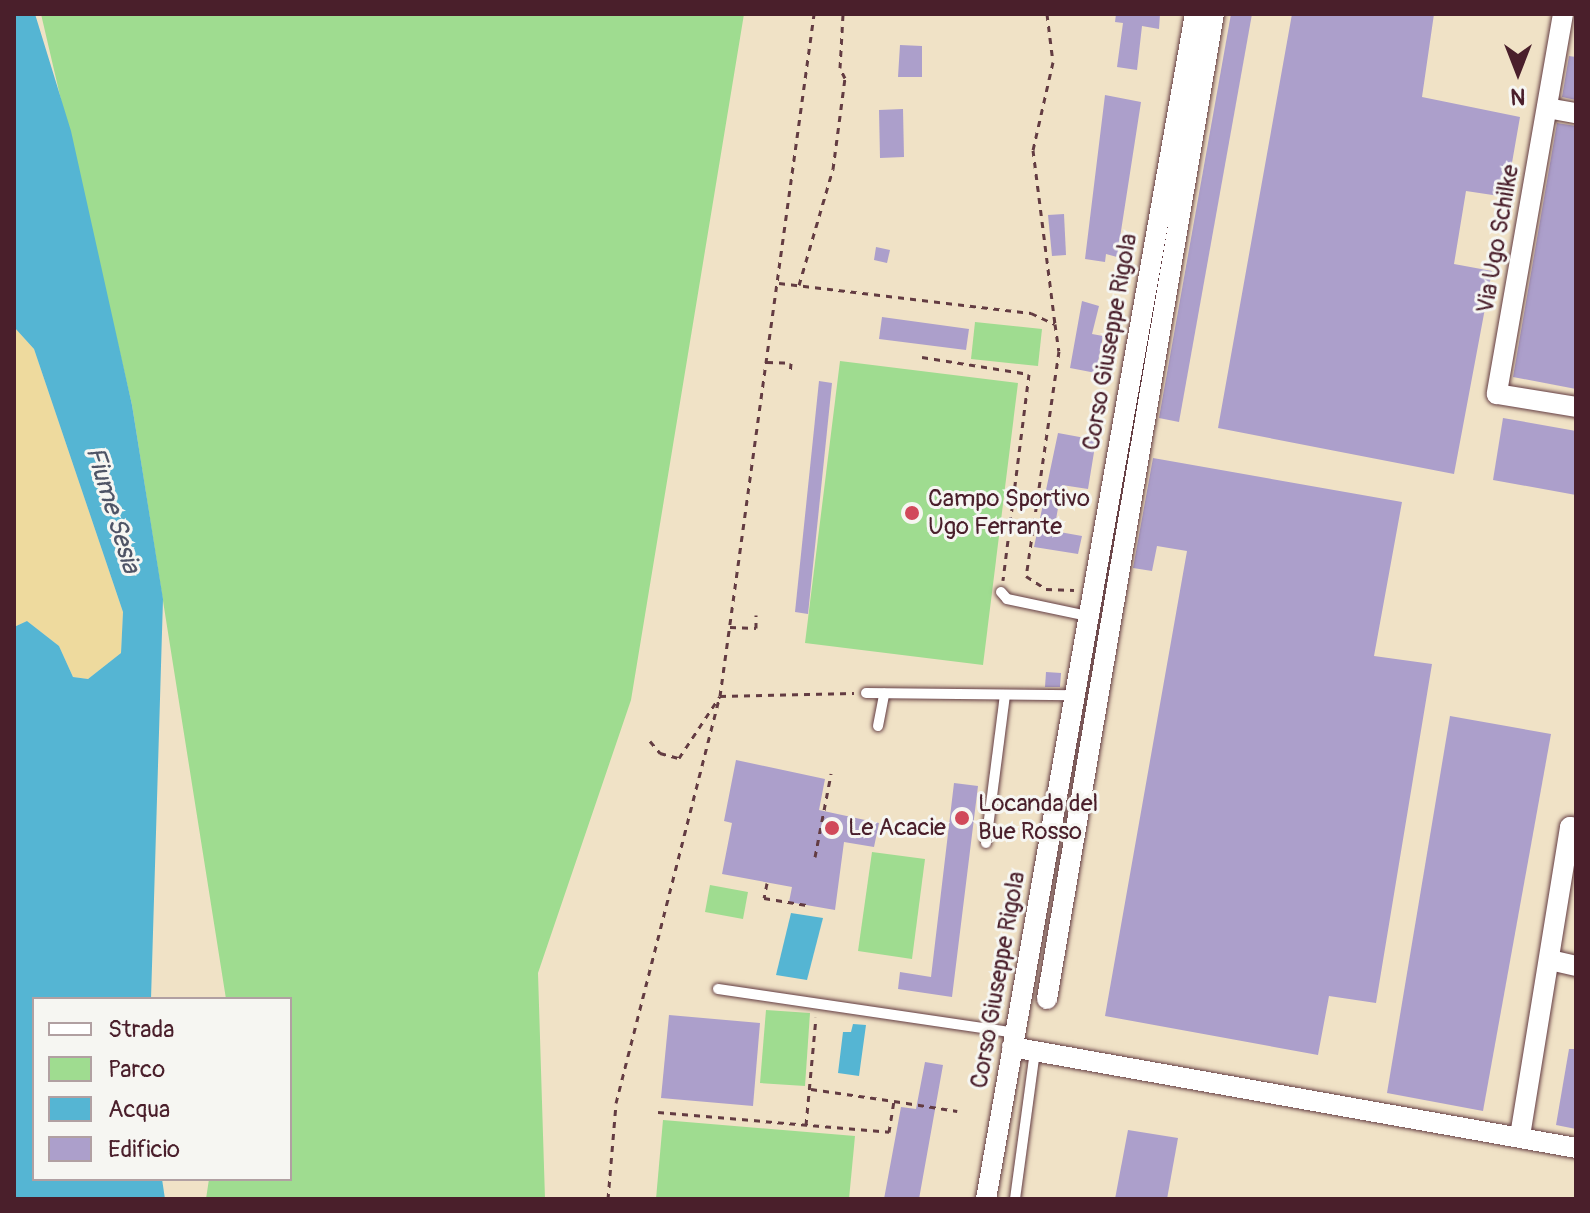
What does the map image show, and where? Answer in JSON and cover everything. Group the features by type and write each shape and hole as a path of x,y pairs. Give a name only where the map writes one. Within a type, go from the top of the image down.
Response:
{"street":[{"name":"Corso Giuseppe Rigola","path":"986,1199 1195,14"},
{"path":"1047,999 1214,14"},
{"name":"Via Ugo Schilke","path":"1563,14 1497,394 1576,407"},
{"path":"1547,108 1576,113"},
{"path":"1520,1136 1570,827 1576,828"},
{"path":"1550,960 1576,966"},
{"path":"1013,1040 1035,1051 1576,1148"}],"lane":[{"path":"1001,592 1007,599 1088,616"},
{"path":"866,693 1074,695"},
{"path":"878,726 884,694"},
{"path":"986,843 1005,695"},
{"path":"718,989 1013,1040"},
{"path":"1015,1199 1035,1051"}],"path":[{"path":"608,1199 616,1103 720,696 814,14"},
{"path":"799,285 833,169 845,78 840,68 843,14"},
{"path":"1047,14 1053,62 1033,150 1059,351 1026,576 1046,589 1093,588"},
{"path":"779,283 1031,313 1055,324"},
{"path":"922,357 1029,374 1001,592"},
{"path":"767,362 791,363 790,374"},
{"path":"730,627 756,628 756,615"},
{"path":"650,741 660,753 679,758 709,705 720,696 866,693"},
{"path":"815,857 831,774"},
{"path":"767,883 764,898 806,905"},
{"path":"806,1125 817,1004"},
{"path":"809,1088 957,1111"},
{"path":"658,1112 889,1132 894,1101"}],"green space":[{"path":"41,14 744,14 631,700 538,973 545,1199 206,1199 209,1181 292,1181 292,997 226,997 132,405"},
{"path":"975,322 1042,329 1038,366 971,359"},
{"name":"Campo Sportivo Ugo Ferrante","path":"840,361 1018,383 983,665 805,643"},
{"path":"872,852 925,859 912,959 858,951"},
{"path":"710,885 748,892 743,919 705,912"},
{"path":"766,1010 810,1013 805,1086 760,1083"},
{"path":"663,1120 855,1136 849,1199 656,1199"}],"sand":[{"path":"14,327 34,349 123,612 121,653 88,679 73,677 59,646 27,621 14,627"}],"water":[{"name":"Fiume Sesia","path":"14,14 35,14 71,131 132,405 163,599 151,997 32,997 32,1181 162,1181 165,1199 14,1199 14,627 27,621 59,646 73,677 88,679 121,653 123,612 34,349 14,327"},
{"path":"791,913 823,918 807,980 776,975"},
{"path":"853,1024 866,1025 859,1076 838,1073 843,1032 851,1032"}],"building":[{"path":"1116,14 1160,14 1159,29 1142,26 1137,70 1117,67 1123,23 1115,22"},
{"path":"1231,14 1252,14 1179,422 1159,418"},
{"path":"1292,14 1434,14 1422,97 1520,117 1506,197 1466,191 1454,264 1492,271 1454,474 1218,428"},
{"path":"900,45 922,46 922,77 898,77"},
{"path":"1569,56 1576,57 1576,100 1562,97"},
{"path":"1105,95 1141,102 1117,257 1106,254 1105,262 1085,259"},
{"path":"903,109 904,157 880,158 879,110"},
{"path":"1557,123 1576,126 1576,389 1513,377"},
{"path":"1064,214 1066,255 1052,256 1048,215"},
{"path":"876,247 890,250 887,263 874,260"},
{"path":"1082,301 1099,306 1092,334 1103,336 1096,373 1070,368"},
{"path":"882,317 969,329 966,350 879,339"},
{"path":"819,381 832,383 808,614 795,612"},
{"path":"1503,418 1576,431 1576,495 1493,480"},
{"path":"1058,433 1096,440 1088,489 1062,485 1054,531 1082,536 1078,554 1034,547"},
{"path":"1153,458 1402,502 1374,656 1432,664 1376,1003 1329,996 1318,1055 1105,1016 1187,551 1157,546 1152,571 1133,568"},
{"path":"1046,672 1061,673 1060,687 1045,687"},
{"path":"1450,716 1551,734 1483,1111 1387,1093"},
{"path":"736,760 825,779 819,810 879,823 874,847 844,842 835,910 789,902 792,887 722,874 732,823 724,821"},
{"path":"954,783 978,786 952,997 898,989 900,972 931,977"},
{"path":"669,1015 760,1023 753,1106 661,1098"},
{"path":"1569,1049 1576,1049 1576,1129 1556,1125"},
{"path":"925,1062 943,1065 919,1199 884,1199 901,1107 916,1109"},
{"path":"1128,1130 1178,1138 1167,1199 1115,1199"}],"place":[{"name":"Campo Sportivo Ugo Ferrante","path":"912,513"},
{"name":"Locanda del Bue Rosso","path":"962,818"},
{"name":"Le Acacie","path":"832,828"}]}
